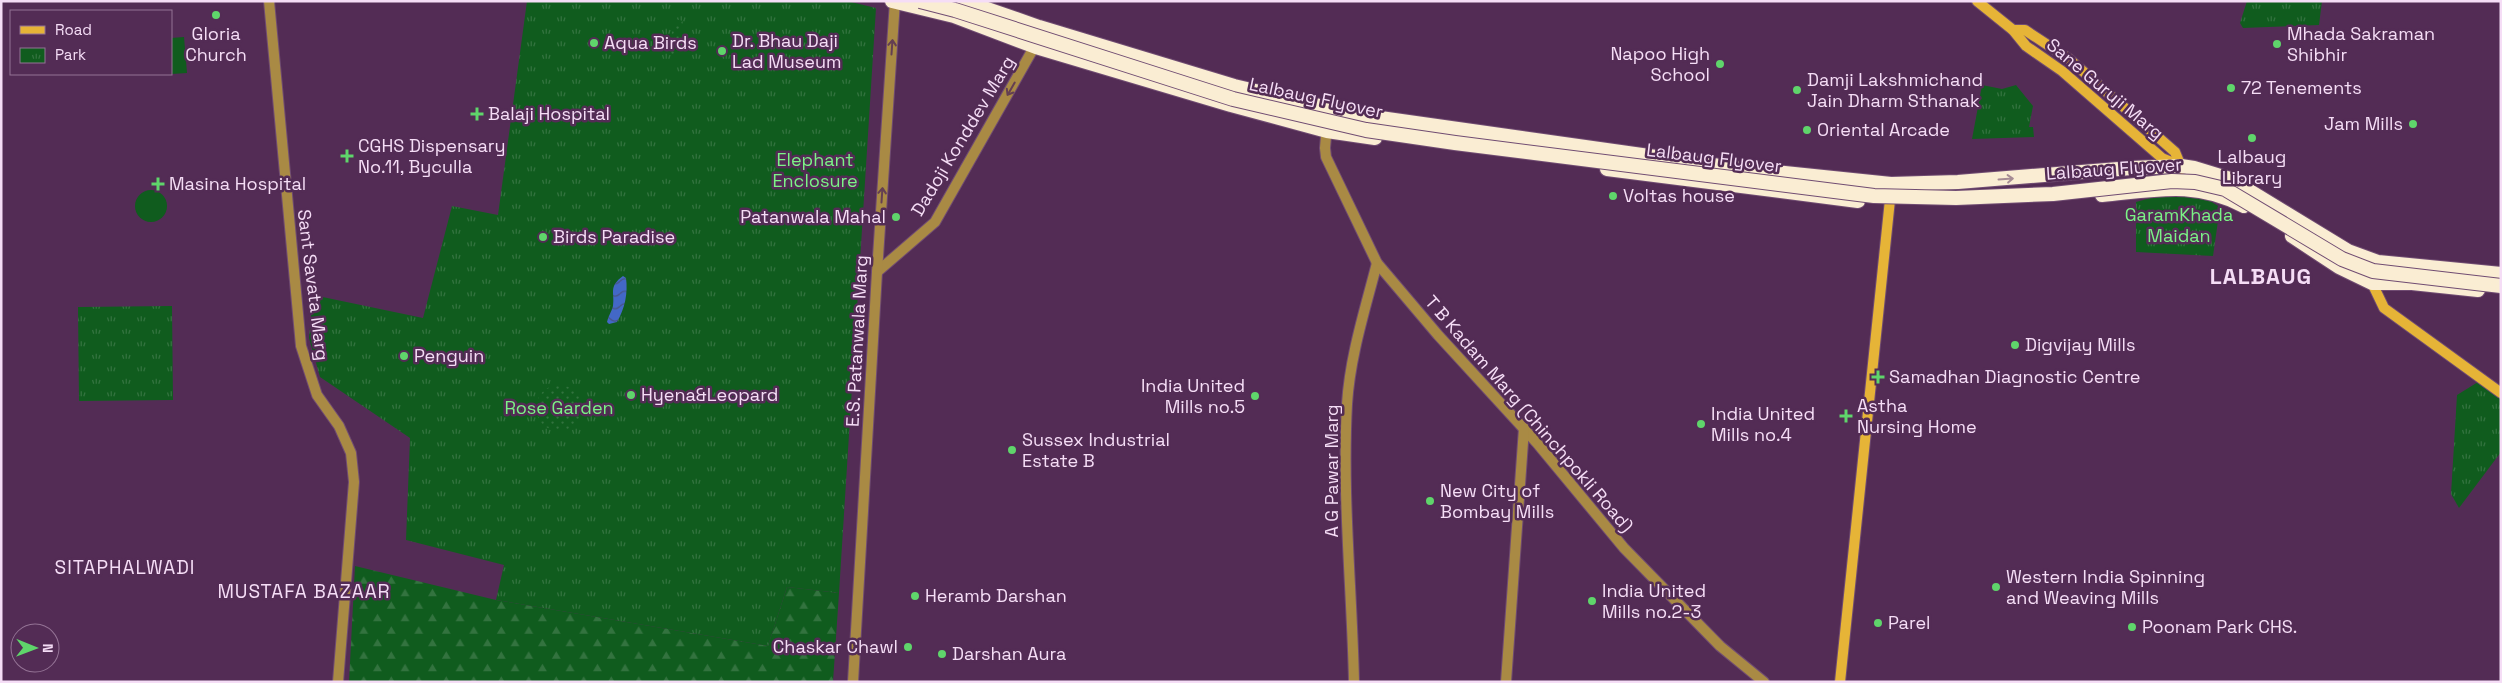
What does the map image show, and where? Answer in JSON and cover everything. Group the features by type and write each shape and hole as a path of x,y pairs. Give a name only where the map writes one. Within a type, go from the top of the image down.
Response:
{"highway":[{"name":"Lalbaug Flyover","path":"920,1 955,10 1233,99 1366,130 1455,143 1874,196 1956,198 2034,194 2172,182 2195,182 2225,190 2342,259 2373,271 2501,286"},
{"name":"Lalbaug Flyover","path":"943,1 1090,51 1232,95 1365,126 1871,192 1952,193 2050,189 2168,177 2194,178 2225,186 2255,201 2344,255 2372,267 2501,282"},
{"path":"964,1 1039,27 1234,86 1366,116 1727,167 1891,184 1958,182 2181,166 2230,179 2348,252 2378,262 2501,274"},
{"path":"894,2 954,16 1036,47 1231,105 1327,131 1800,194 1891,203 1956,204 2054,200 2172,188 2194,188 2232,200 2339,267 2372,283 2412,283 2501,292"}],"main road":[{"path":"1977,1 2013,30 2025,30 2069,59 2175,152 2187,189"},
{"path":"1840,682 1891,203 1891,184"},
{"path":"2372,283 2384,308 2501,393"}],"street":[{"name":"Sant Savata Marg","path":"269,1 301,346 317,395 339,426 351,453 354,482 338,682"},
{"name":"E.S. Patanwala Marg","path":"853,682 894,2"},
{"name":"Dadoji Konddev Marg","path":"877,272 935,222 1036,47 1039,27"},
{"name":"T B Kadam Marg (Chinchpokli Road)","path":"1328,107 1326,157 1377,263 1438,335 1524,428 1624,548 1720,646 1764,682"},
{"path":"879,244 890,250 902,251"},
{"name":"A G Pawar Marg","path":"1354,682 1346,522 1347,404 1354,350 1377,263"},
{"path":"1506,682 1524,428"}],"green space":[{"name":"Elephant Enclosure","path":"527,1 847,1 876,8 839,593 787,587 768,646 496,600 504,565 406,540 410,438 320,377 309,338 313,295 423,318 452,206 498,215"},
{"path":"2247,1 2322,1 2319,25 2243,28 2240,23"},
{"path":"675,19 683,21 675,56 667,54"},
{"path":"184,37 187,73 172,74 172,38"},
{"path":"1982,85 2002,89 2016,85 2033,106 2029,127 2033,127 2034,137 1972,139"},
{"path":"151,190 157,191 162,195 166,200 166,212 162,217 157,221 151,222 145,221 140,217 136,212 135,206 136,200 140,195 145,191"},
{"name":"GaramKhada Maidan","path":"2158,196 2203,197 2220,207 2213,256 2136,252 2136,202"},
{"path":"172,306 173,400 79,401 78,307"},
{"path":"2478,382 2501,399 2501,452 2459,508 2451,494 2457,395"},
{"name":"Rose Garden","path":"564,385 568,386 578,395 581,399 581,417 572,427 564,431 554,431 546,427 537,417 536,403 540,395 550,386"},
{"path":"355,566 496,600 768,646 787,587 839,593 833,682 349,682"}],"water":[{"path":"623,276 626,278 627,284 624,306 617,322 609,324 607,322 613,306 615,283"}],"place":[{"name":"Gloria Church","path":"216,15"},
{"name":"Aqua Birds","path":"594,43"},
{"name":"Mhada Sakraman Shibhir","path":"2277,44"},
{"name":"Dr. Bhau Daji Lad Museum","path":"722,51"},
{"name":"Napoo High School","path":"1720,64"},
{"name":"72 Tenements","path":"2231,88"},
{"name":"Damji Lakshmichand Jain Dharm Sthanak","path":"1797,90"},
{"name":"Balaji Hospital","path":"477,114"},
{"name":"Jam Mills","path":"2413,124"},
{"name":"Oriental Arcade","path":"1807,130"},
{"name":"Lalbaug Library","path":"2252,138"},
{"name":"CGHS Dispensary No.11, Byculla","path":"347,156"},
{"name":"Masina Hospital","path":"158,184"},
{"name":"Voltas house","path":"1613,196"},
{"name":"Patanwala Mahal","path":"896,217"},
{"name":"Birds Paradise","path":"543,237"},
{"name":"Digvijay Mills","path":"2015,345"},
{"name":"Penguin","path":"404,356"},
{"name":"Samadhan Diagnostic Centre","path":"1878,377"},
{"name":"Hyena&Leopard","path":"631,395"},
{"name":"India United Mills no.5","path":"1255,396"},
{"name":"Astha Nursing Home","path":"1846,416"},
{"name":"India United Mills no.4","path":"1701,424"},
{"name":"Sussex Industrial Estate B","path":"1012,450"},
{"name":"New City of Bombay Mills","path":"1430,501"},
{"name":"Western India Spinning and Weaving Mills","path":"1996,587"},
{"name":"Heramb Darshan","path":"915,596"},
{"name":"India United Mills no.2-3","path":"1592,601"},
{"name":"Parel","path":"1878,623"},
{"name":"Poonam Park CHS.","path":"2132,627"},
{"name":"Chaskar Chawl","path":"908,647"},
{"name":"Darshan Aura","path":"942,654"}],"district":[{"name":"LALBAUG","path":"2261,276"},
{"name":"SITAPHALWADI","path":"125,567"},
{"name":"MUSTAFA BAZAAR","path":"304,591"}]}
